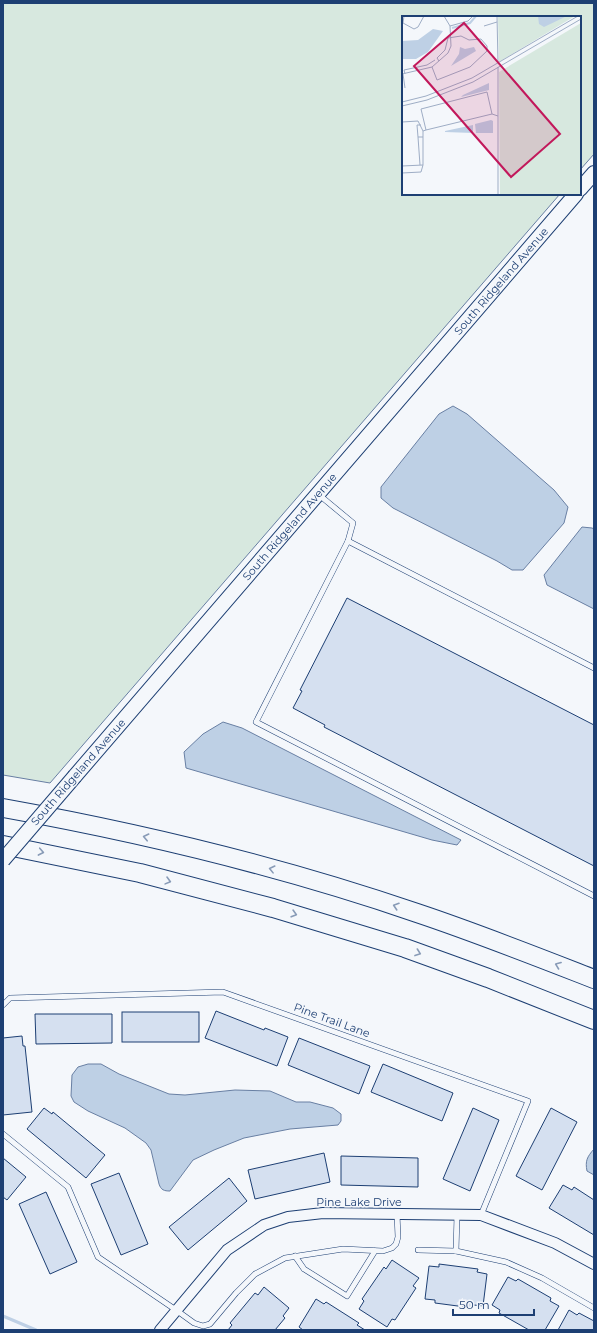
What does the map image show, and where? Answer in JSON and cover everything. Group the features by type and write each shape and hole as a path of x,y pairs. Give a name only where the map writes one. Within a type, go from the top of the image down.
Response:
{"highway":[{"path":"3,808 152,838 284,872 417,913 594,979"},
{"path":"3,846 140,873 304,917 405,948 488,978 594,1020"}],"street":[{"path":"581,188 594,173"},
{"name":"South Ridgeland Avenue","path":"3,860 317,493 575,195"},
{"name":"Pine Lake Drive","path":"160,1330 227,1250 264,1225 288,1217 323,1213 481,1215 555,1243 594,1264"}],"lane":[{"path":"317,493 353,523 348,541 256,722 594,896"},
{"path":"348,541 594,668"},
{"name":"Pine Trail Lane","path":"3,1005 10,998 223,992 528,1101 481,1215"},
{"path":"3,1134 68,1187 98,1258 176,1310 194,1324 204,1326 210,1324 236,1293 255,1274 285,1258 343,1249 383,1251 392,1248 396,1244 398,1237 398,1214"},
{"path":"456,1251 458,1215"},
{"path":"418,1250 456,1251 506,1262 542,1278 594,1308"},
{"path":"295,1256 304,1269 347,1296 375,1251"}],"shaded area":[{"path":"3,3 594,3 594,154 581,169 581,16 402,16 402,195 559,195 50,783 3,775"}],"water":[{"path":"453,406 467,414 554,490 568,507 564,523 523,570 512,570 393,508 381,498 381,487 439,414"},
{"path":"582,527 594,529 594,609 547,585 544,575"},
{"path":"223,722 242,728 461,840 457,845 432,840 186,768 184,752 203,734"},
{"path":"88,1064 101,1064 119,1074 169,1094 185,1095 235,1090 270,1091 296,1102 310,1102 333,1108 341,1114 341,1121 338,1125 290,1129 244,1138 214,1150 193,1160 170,1191 166,1191 160,1186 151,1150 146,1143 125,1128 88,1111 74,1102 71,1096 72,1075 78,1067"},
{"path":"594,1149 594,1175 587,1171 586,1162"}],"building":[{"path":"347,598 594,725 594,866 324,727 325,725 293,708 302,691 300,690"},
{"path":"216,1011 264,1030 265,1028 288,1037 277,1066 205,1038"},
{"path":"122,1012 199,1012 199,1042 122,1042"},
{"path":"35,1014 112,1014 112,1043 36,1044"},
{"path":"22,1036 23,1046 25,1046 32,1112 3,1115 3,1038"},
{"path":"299,1038 370,1066 359,1094 288,1065"},
{"path":"383,1064 453,1093 442,1121 371,1092"},
{"path":"44,1108 52,1114 53,1112 105,1155 86,1178 27,1129"},
{"path":"473,1108 499,1120 470,1191 443,1179"},
{"path":"551,1108 577,1122 542,1190 516,1176"},
{"path":"324,1153 330,1182 255,1199 248,1170"},
{"path":"341,1156 418,1158 418,1187 341,1185"},
{"path":"3,1158 26,1177 7,1200 3,1197"},
{"path":"119,1173 148,1244 121,1255 91,1184"},
{"path":"229,1178 247,1201 188,1250 169,1227"},
{"path":"563,1185 572,1190 574,1187 594,1200 594,1235 549,1208"},
{"path":"46,1192 77,1262 50,1274 19,1204"},
{"path":"392,1260 419,1278 413,1286 416,1288 395,1320 392,1319 387,1327 359,1309 364,1301 362,1299 384,1267 386,1269"},
{"path":"439,1264 478,1269 477,1272 487,1274 483,1306 474,1305 473,1308 435,1303 435,1300 425,1299 429,1266 439,1267"},
{"path":"508,1277 516,1281 518,1279 551,1298 550,1301 559,1306 545,1330 529,1330 499,1313 500,1310 492,1305"},
{"path":"264,1287 289,1308 283,1316 285,1318 275,1330 228,1330 232,1325 230,1323 255,1293 258,1295"},
{"path":"316,1299 324,1304 326,1302 359,1323 357,1325 365,1330 303,1330 299,1327"},
{"path":"569,1310 577,1315 579,1313 594,1321 594,1330 558,1330"}],"waterway":[{"path":"3,1316 36,1330"}]}
